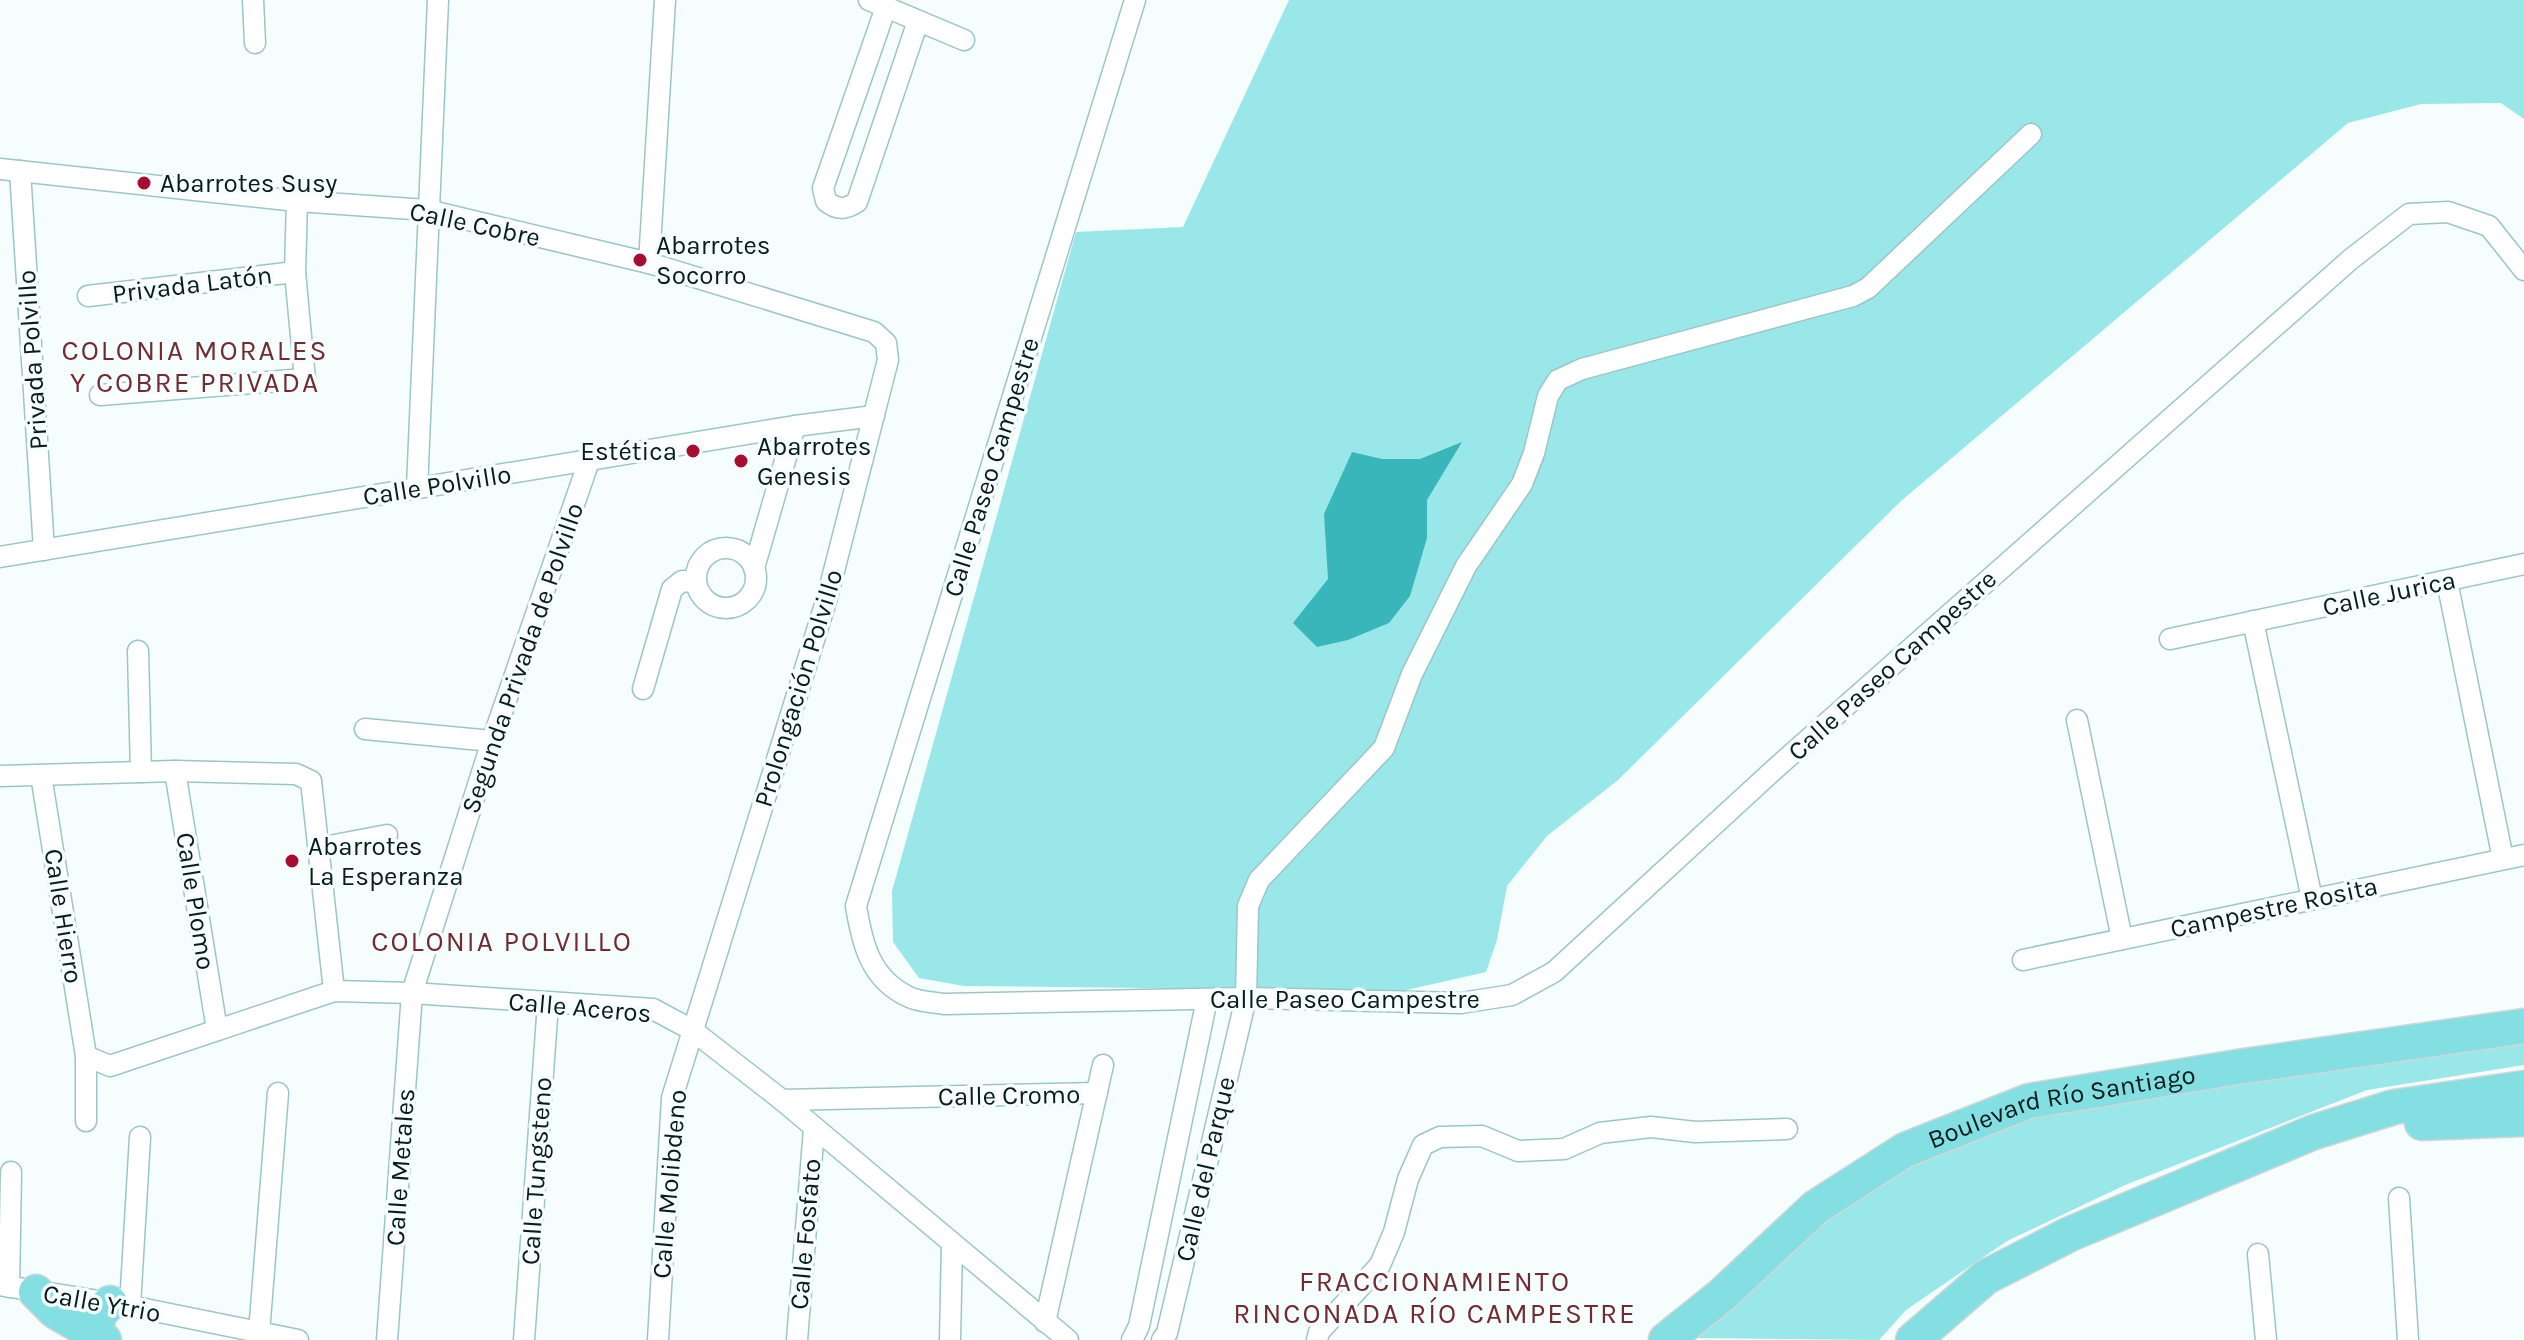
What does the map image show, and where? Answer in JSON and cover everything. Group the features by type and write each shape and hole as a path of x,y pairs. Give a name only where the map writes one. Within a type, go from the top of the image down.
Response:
{"main road":[{"path":"2481,1032 2524,1006"},
{"name":"Boulevard Río Santiago","path":"1666,1340 1722,1295 1816,1207 1905,1150 2029,1101 2524,1026"},
{"path":"1913,1340 1986,1277 2070,1234 2314,1132 2394,1107 2524,1088"},
{"path":"2314,1132 2454,1120 2524,1119"},
{"path":"15,1288 101,1339"},
{"path":"101,1339 96,1323 99,1312 120,1305"}],"street":[{"path":"253,0 255,43"},
{"path":"417,488 438,0"},
{"path":"649,263 664,0"},
{"name":"Calle Paseo Campestre","path":"1135,0 856,906 862,942 878,975 908,997 944,1004 1246,998 1461,1003 1512,995 1554,972 1825,725 2351,259 2409,214 2448,212 2489,226 2524,270"},
{"path":"918,21 857,202 848,208 835,208 826,201 823,188 878,4 964,40"},
{"name":"Calle del Parque","path":"1162,1340 1167,1333 1246,998 1248,906 1259,880 1384,748 1412,674 1466,566 1522,484 1534,453 1548,396 1558,380 1582,369 1853,296 1868,288 2031,134"},
{"name":"Calle Cobre","path":"10,170 297,201 427,210 649,263 874,332 886,343"},
{"name":"Privada Polvillo","path":"10,170 44,550"},
{"path":"100,395 305,379 295,272 297,201"},
{"name":"Privada Latón","path":"88,296 295,272"},
{"name":"Prolongación Polvillo","path":"692,1030 827,598 888,360 886,343"},
{"name":"Calle Polvillo","path":"0,557 795,426 874,416"},
{"path":"754,568 741,552 722,548 713,551 699,564 696,582 704,598 712,604 732,607 741,603 754,588 754,568 795,426"},
{"name":"Segunda Privada de Polvillo","path":"412,993 492,741 589,461"},
{"name":"Calle Jurica","path":"2170,639 2524,564"},
{"path":"643,689 672,589 682,581 696,582"},
{"path":"2447,581 2503,859"},
{"path":"2253,621 2312,899"},
{"path":"138,651 141,772"},
{"path":"2077,720 2122,939"},
{"path":"365,729 492,741"},
{"path":"0,776 175,771 296,774 311,781 334,991"},
{"name":"Calle Plomo","path":"175,771 217,1030"},
{"name":"Calle Hierro","path":"41,775 86,1056 86,1121"},
{"path":"319,848 387,835"},
{"name":"Campestre Rosita","path":"2023,960 2524,855"},
{"name":"Calle Aceros","path":"86,1056 110,1066 334,991 653,1009 692,1030 782,1100 1068,1340"},
{"name":"Calle Metales","path":"387,1340 412,993"},
{"name":"Calle del Parque","path":"1132,1340 1139,1326 1207,999"},
{"name":"Calle Tungsteno","path":"524,1340 548,1003"},
{"name":"Calle Molibdeno","path":"658,1340 672,1098 692,1030"},
{"path":"1097,1093 1103,1065"},
{"path":"259,1333 278,1093"},
{"name":"Calle Cromo","path":"782,1100 1097,1093 1045,1322"},
{"path":"1317,1340 1319,1332 1380,1265 1394,1232 1408,1179 1423,1145 1440,1137 1482,1136 1518,1151 1564,1149 1600,1133 1651,1127 1695,1132 1787,1129"},
{"name":"Calle Fosfato","path":"797,1340 814,1129"},
{"path":"120,1305 140,1137"},
{"path":"1176,1149 1207,1156"},
{"path":"11,1172 15,1288"},
{"path":"2399,1198 2408,1340"},
{"path":"950,1340 952,1244"},
{"path":"2258,1254 2266,1340"},
{"name":"Calle Ytrio","path":"15,1288 298,1340"}],"shaded area":[{"path":"1289,0 2524,0 2524,119 2501,103 2421,104 2348,123 1901,501 1618,780 1547,836 1507,886 1497,940 1486,972 1402,991 964,986 919,978 893,942 892,891 1076,232 1183,227"},
{"path":"1462,442 1427,500 1427,538 1410,596 1389,623 1348,640 1317,647 1293,623 1328,579 1324,514 1352,452 1382,459 1420,459"},
{"path":"2524,1040 2524,1065 2367,1090 2125,1185 2007,1241 1906,1310 1879,1340 1698,1338 1843,1201 1935,1153 2033,1115"}],"place":[{"name":"Abarrotes Susy","path":"144,183"},
{"name":"Abarrotes Socorro","path":"640,260"},
{"name":"Estética","path":"693,451"},
{"name":"Abarrotes Genesis","path":"741,461"},
{"name":"Abarrotes La Esperanza","path":"292,861"}],"district":[{"name":"COLONIA MORALES Y COBRE PRIVADA","path":"195,366"},
{"name":"COLONIA POLVILLO","path":"502,941"},
{"name":"FRACCIONAMIENTO RINCONADA RÍO CAMPESTRE","path":"1435,1297"}]}
